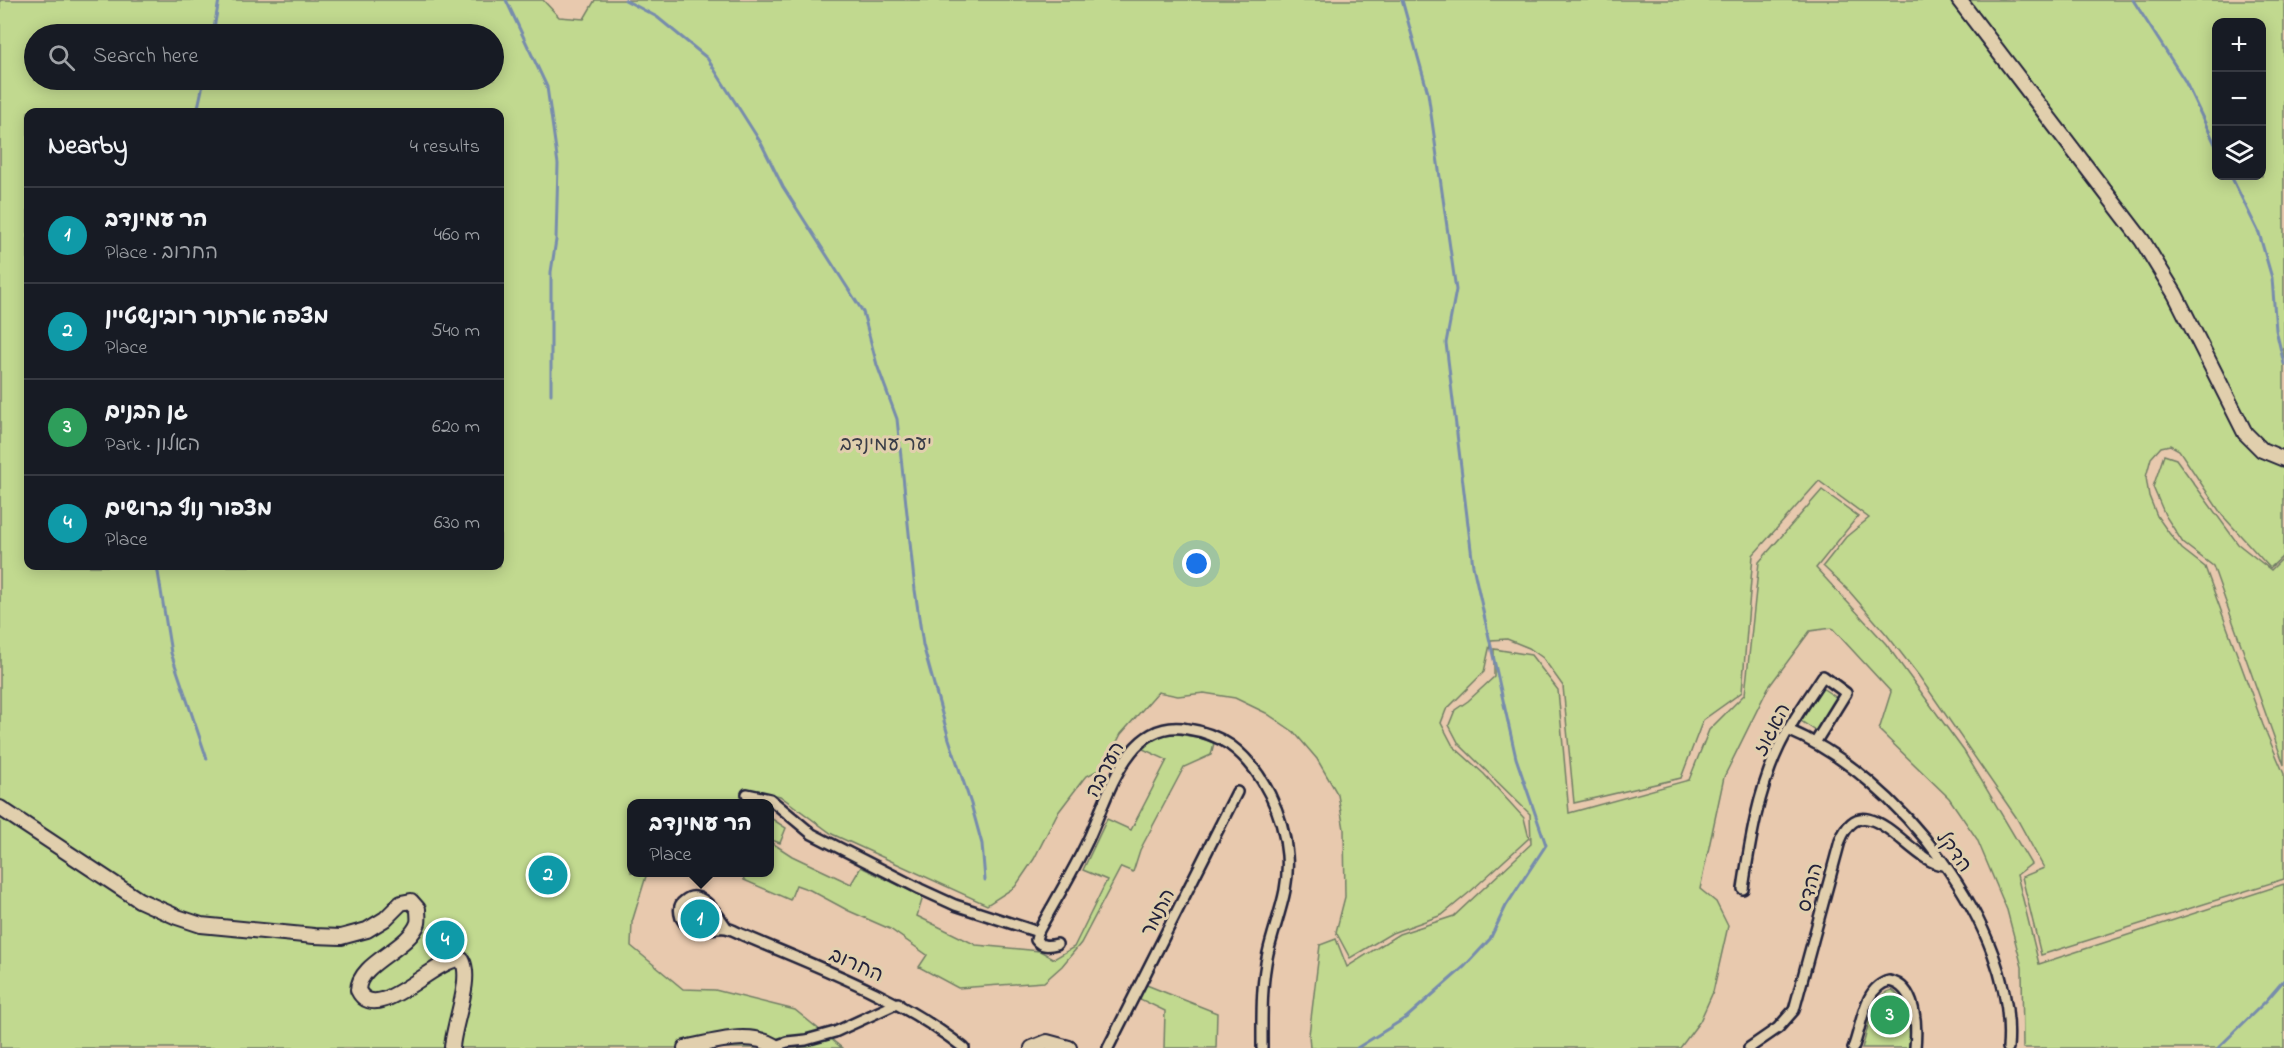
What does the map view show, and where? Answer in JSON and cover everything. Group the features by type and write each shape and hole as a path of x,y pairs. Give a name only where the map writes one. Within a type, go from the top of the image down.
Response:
{"street":[{"path":"1959,0 2142,240 2175,294 2245,433 2262,450 2284,459"},
{"name":"האגוז","path":"1743,889 1750,840 1762,792 1774,759 1788,730 1823,676 1846,693 1815,743"},
{"name":"הערבה","path":"1038,932 1087,843 1126,758 1140,741 1152,732 1171,727 1193,729 1218,739 1229,745 1247,761 1263,784 1276,809 1286,842 1287,878 1284,900 1266,963 1262,1048"},
{"name":"הדקל","path":"1788,730 1815,743 1851,768 1884,797 1921,835 1944,865 1976,914 1994,953 2006,998 2008,1048"},
{"name":"התמר","path":"1108,1048 1238,792"},
{"path":"747,795 770,799"},
{"path":"774,802 812,834 920,889 955,905 1038,932 1036,939 1040,944 1046,946 1057,944"},
{"path":"0,808 139,900 201,925 340,937 367,930 385,919 401,903 411,901 418,909 418,922 411,935 362,975 358,990 364,998 375,1001 416,984 444,962 455,958 462,960 465,966 465,983 452,1048"},
{"name":"ההדס","path":"1749,1048 1779,1028 1794,1010 1840,842 1850,824 1861,819 1879,823 1929,860 1938,865 1944,865"},
{"name":"החרוב","path":"727,928 704,901 691,898 684,900 680,905 681,918 690,928 700,930 727,928 869,989 929,1022 964,1048"},
{"path":"1853,1048 1871,993 1879,985 1889,981 1901,986 1911,1002 1916,1022 1915,1048"},
{"path":"685,1048 740,1038 761,1040 776,1047 787,1042 806,1040 835,1032 898,1004"},
{"path":"1032,1048 1047,1042 1069,1048"}],"green space":[{"name":"יער עמינדב","path":"0,0 543,0 559,17 584,19 595,0 2284,0 2284,555 2270,568 2222,515 2179,450 2170,445 2161,447 2151,458 2146,477 2149,496 2157,516 2182,549 2205,567 2263,725 2284,774 2284,879 2041,955 2022,877 2044,868 2016,817 1919,676 1849,591 1823,566 1846,537 1869,518 1819,481 1753,555 1742,692 1703,720 1681,778 1574,803 1563,686 1543,658 1529,648 1507,639 1491,640 1484,672 1446,710 1441,723 1453,746 1484,774 1524,818 1529,838 1442,915 1392,933 1350,958 1336,932 1345,897 1344,829 1338,795 1317,759 1294,732 1266,713 1235,698 1204,693 1178,696 1158,692 1121,734 1104,767 1085,777 1057,814 1034,859 1015,887 987,905 832,834 780,796 767,793 753,794 752,799 627,799 627,877 646,877 632,922 631,946 683,989 715,990 795,1010 842,1048 0,1048"},
{"path":"2164,455 2176,459 2238,544 2271,570 2284,557 2284,765 2213,566 2183,543 2165,515 2153,487"},
{"path":"1822,490 1858,516 1816,568 1886,644 1964,751 2031,864 2017,875 2039,964 2284,884 2284,1048 2023,1048 2022,967 2007,910 1977,839 1949,798 1879,730 1891,692 1832,628 1810,631 1768,688 1724,777 1700,889 1716,902 1728,926 1713,992 1700,1021 1680,1048 1310,1048 1309,1035 1320,945 1336,939 1347,967 1399,934 1454,916 1531,844 1530,814 1459,744 1449,725 1455,710 1494,677 1494,649 1531,655 1558,690 1569,813 1689,780 1709,730 1745,694 1759,562"},
{"path":"1822,688 1837,698 1816,731 1801,721"},
{"path":"1171,733 1197,737 1214,743 1211,755 1184,767 1140,850 1133,872 1121,867 1081,943 1062,966 1044,982 958,988 919,967 927,955 890,929 796,885 790,900 744,880 744,877 774,877 774,844 792,856 851,884 861,867 923,897 917,916 976,945 1040,951 1054,959 1074,947 1107,880 1083,870 1107,819 1131,830 1167,760 1143,749 1153,739"},
{"path":"774,820 786,828 780,843 774,841"},
{"path":"1144,984 1217,1013 1216,1048 1164,1048 1165,1011 1138,998"},
{"path":"1892,990 1903,1001 1906,1009 1910,1033 1909,1048 1862,1048 1875,1006 1885,993"}],"waterway":[{"path":"215,24 219,0"},
{"path":"506,0 547,87 558,164 556,240 551,272 551,394"},
{"path":"625,0 657,17 707,58 761,143 783,187 863,312 877,365 897,419 923,645 982,844 985,880"},
{"path":"1357,1048 1407,1017 1465,966 1490,939 1506,906 1546,845 1516,758 1473,566 1446,343 1456,290 1428,93 1402,0"},
{"path":"2133,0 2185,81 2212,138"},
{"path":"198,108 202,90"},
{"path":"2233,180 2259,233 2272,278 2276,330 2284,364"},
{"path":"158,570 171,653 207,759"},
{"path":"2218,1048 2284,980"}],"place":[{"name":"מצפה ארתור רובינשטיין","path":"548,875"},
{"name":"הר עמינדב","path":"700,919"},
{"name":"מצפור נוף ברושים","path":"445,940"},
{"name":"גן הבנים","path":"1890,1015"}]}
